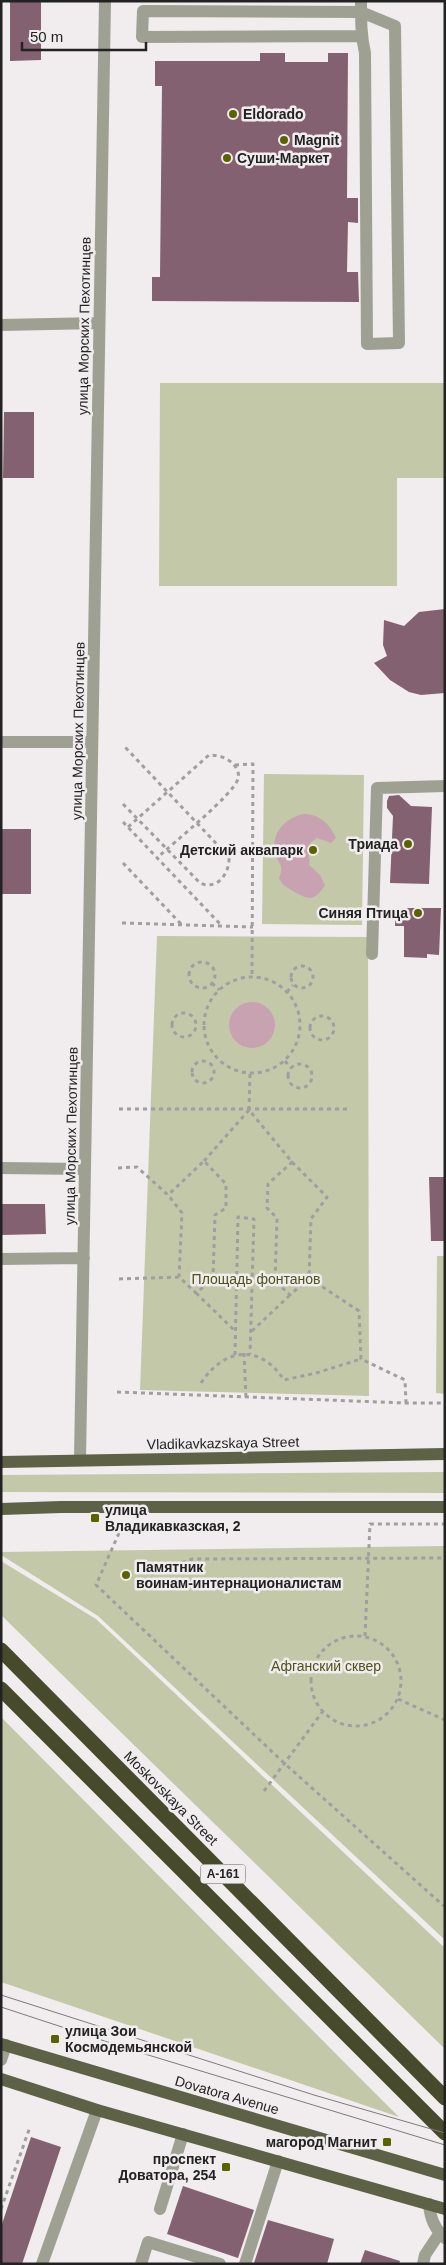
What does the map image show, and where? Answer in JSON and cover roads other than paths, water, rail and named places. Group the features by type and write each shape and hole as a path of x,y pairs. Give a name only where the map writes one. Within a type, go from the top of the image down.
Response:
{"highway":[{"name":"Moskovskaya Street","path":"1,1650 445,2098"},
{"name":"А-161","path":"1,1689 445,2133"}],"main road":[{"name":"Vladikavkazskaya Street","path":"1,1462 445,1454"},
{"path":"1,1509 445,1507"},
{"name":"Dovatora Avenue","path":"3,2044 445,2175"},
{"path":"1,2079 97,2110 445,2209"}],"street":[{"name":"улица Морских Пехотинцев","path":"80,1460 105,1"},
{"path":"361,6 361,36 366,53 367,344 399,343 395,26 361,6 143,6 142,37 361,36"},
{"path":"1,325 99,323"},
{"path":"1,742 92,742"},
{"path":"372,954 377,788 445,786"},
{"path":"1,1168 85,1169"},
{"path":"1,1259 84,1258"},
{"path":"1,2060 3,2044"},
{"path":"42,2264 97,2110"},
{"path":"160,2209 183,2134"},
{"path":"245,2264 278,2161"},
{"path":"422,2264 425,2255 442,2236 430,2217 429,2204"},
{"path":"142,2264 148,2242 220,2264"}],"tram line":[{"path":"1,1995 314,2095 445,2133"},
{"path":"1,2007 135,2051 445,2145"}],"place":[{"name":"Eldorado","path":"233,114"},
{"name":"Magnit","path":"284,140"},
{"name":"Суши-Маркет","path":"227,158"},
{"name":"Триада","path":"408,844"},
{"name":"Детский аквапарк","path":"313,850"},
{"name":"Синяя Птица","path":"418,913"},
{"name":"улица Владикавказская, 2","path":"95,1518"},
{"name":"Памятник воинам-интернационалистам","path":"126,1575"},
{"name":"улица Зои Космодемьянской","path":"55,2039"},
{"name":"магород Магнит","path":"387,2142"},
{"name":"проспект Доватора, 254","path":"226,2167"}],"park label":[{"name":"Площадь фонтанов","path":"256,1279"},
{"name":"Афганский сквер","path":"326,1666"}]}
